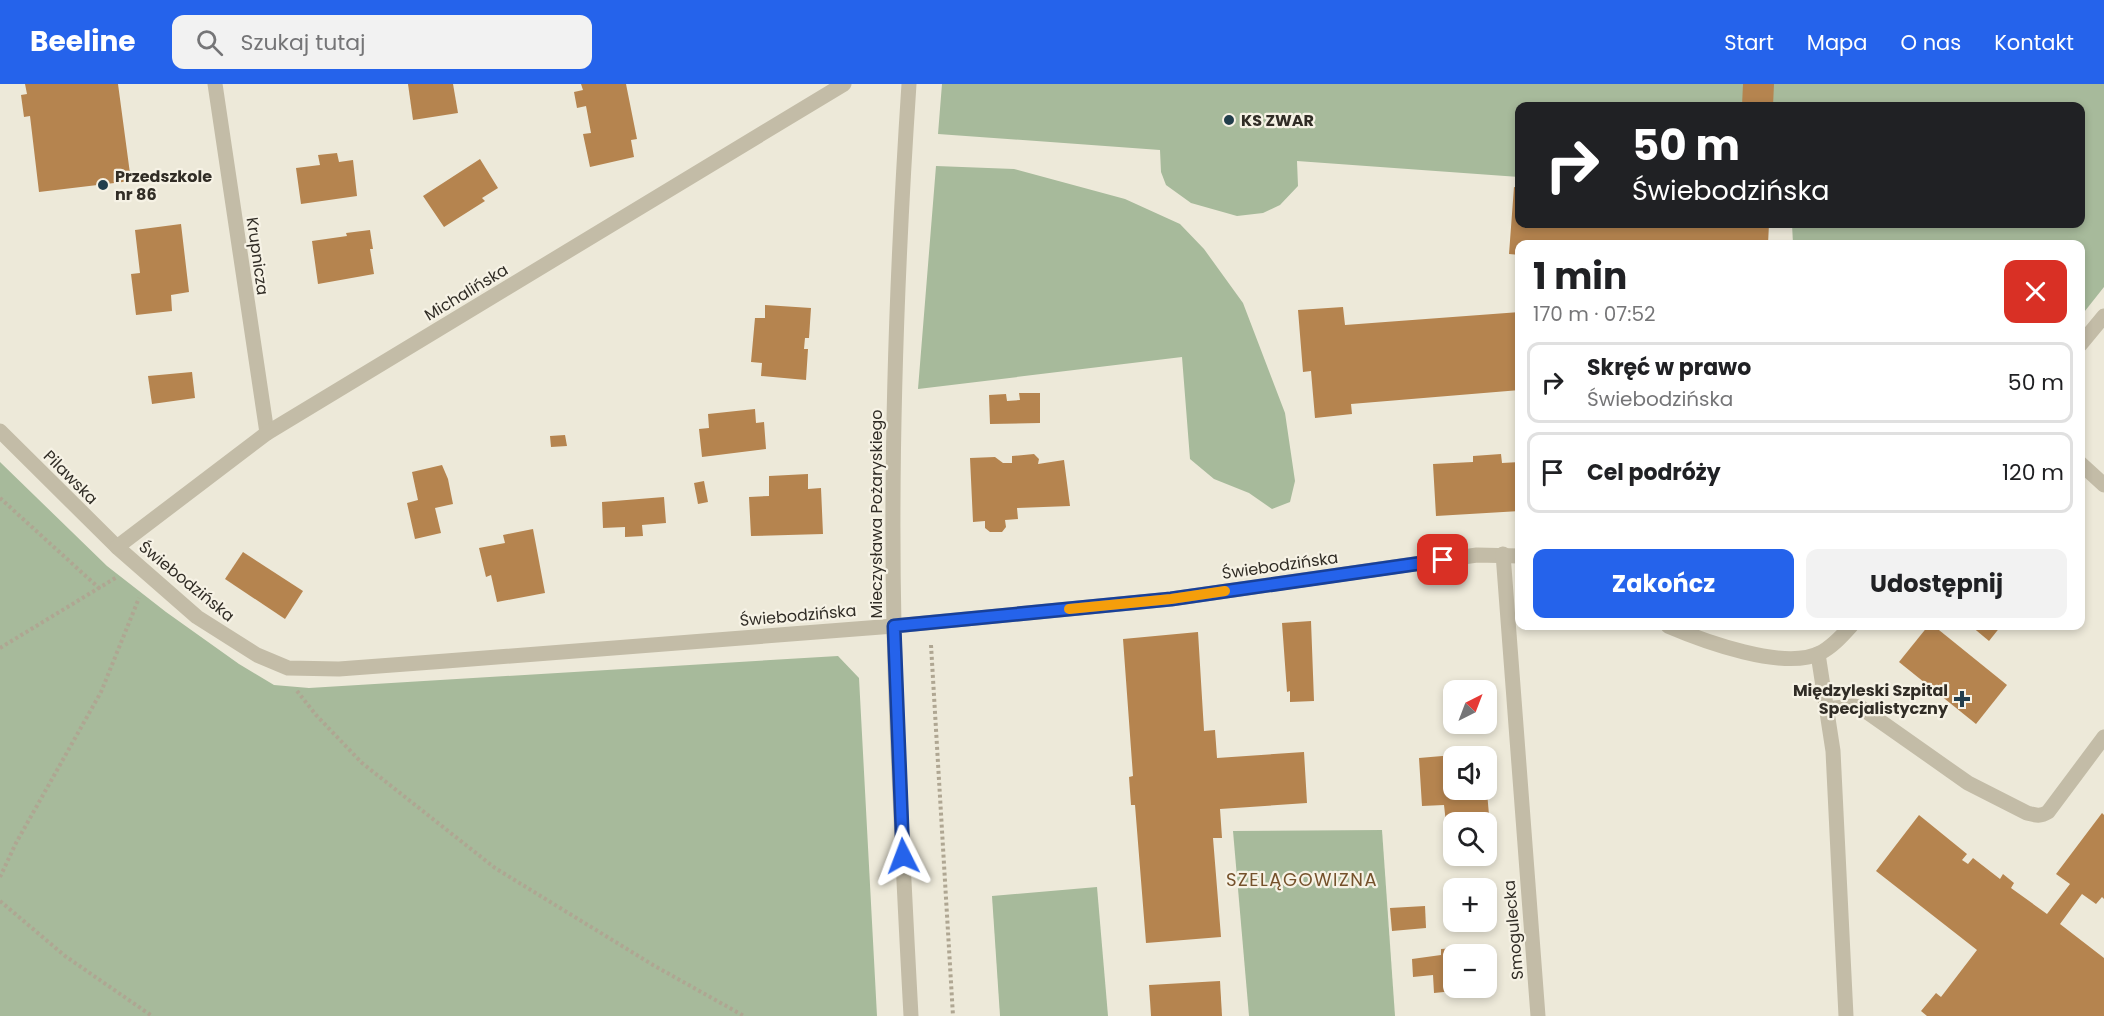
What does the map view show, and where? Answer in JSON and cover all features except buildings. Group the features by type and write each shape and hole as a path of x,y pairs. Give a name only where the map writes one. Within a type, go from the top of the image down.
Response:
{"street":[{"name":"Krupnicza","path":"215,84 267,433"},
{"name":"Michalińska","path":"117,547 267,433 844,84"},
{"name":"Mieczysława Pożaryskiego","path":"909,84 895,312 894,626 901,834 912,1016"},
{"path":"2085,339 2104,316"},
{"name":"Pilawska","path":"0,431 117,547"},
{"path":"2085,467 2104,484"},
{"name":"Świebodzińska","path":"117,547 197,616 257,655 288,668 339,669 894,626 1171,599 1477,555 1515,555"},
{"name":"Smogulecka","path":"1503,554 1538,1016"},
{"path":"1678,630 1721,647 1786,658 1818,654 1831,646 1847,630"},
{"path":"1818,654 1833,751 1846,1016"},
{"path":"1826,708 1860,707 1968,783 2036,816 2042,816 2048,812 2104,736"}],"path":[{"path":"0,498 100,589"},
{"path":"0,648 100,589 135,564"},
{"path":"0,877 16,843 101,692 148,575"},
{"path":"930,621 953,1016"},
{"path":"288,668 294,687 316,715 362,763 495,868 653,965 741,1015"},
{"path":"0,901 65,956 152,1016"}],"green space":[{"name":"KS ZWAR","path":"942,84 2104,84 2104,287 2085,311 2085,240 1793,240 1792,228 2085,228 2085,102 1515,102 1515,177 1297,161 1298,186 1280,205 1263,213 1237,216 1191,203 1166,185 1161,172 1160,150 938,134"},
{"path":"936,166 1014,169 1125,199 1180,224 1204,249 1243,303 1285,413 1295,481 1290,502 1272,509 1249,493 1214,479 1190,459 1182,357 918,389"},
{"path":"0,462 107,566 166,612 239,664 274,685 309,688 838,656 859,678 877,1016 0,1016"},
{"path":"1382,830 1395,1016 1249,1016 1233,831"},
{"path":"1097,887 1108,1016 1000,1016 992,896"}],"slow traffic":[{"path":"1069,609 1225,591"}],"place":[{"name":"KS ZWAR","path":"1229,120"},
{"name":"Przedszkole nr 86","path":"103,185"},
{"name":"Międzyleski Szpital Specjalistyczny","path":"1962,699"}],"district":[{"name":"SZELĄGOWIZNA","path":"1302,880"}],"route":[{"path":"903,856 894,626 1171,599 1443,560"}]}
